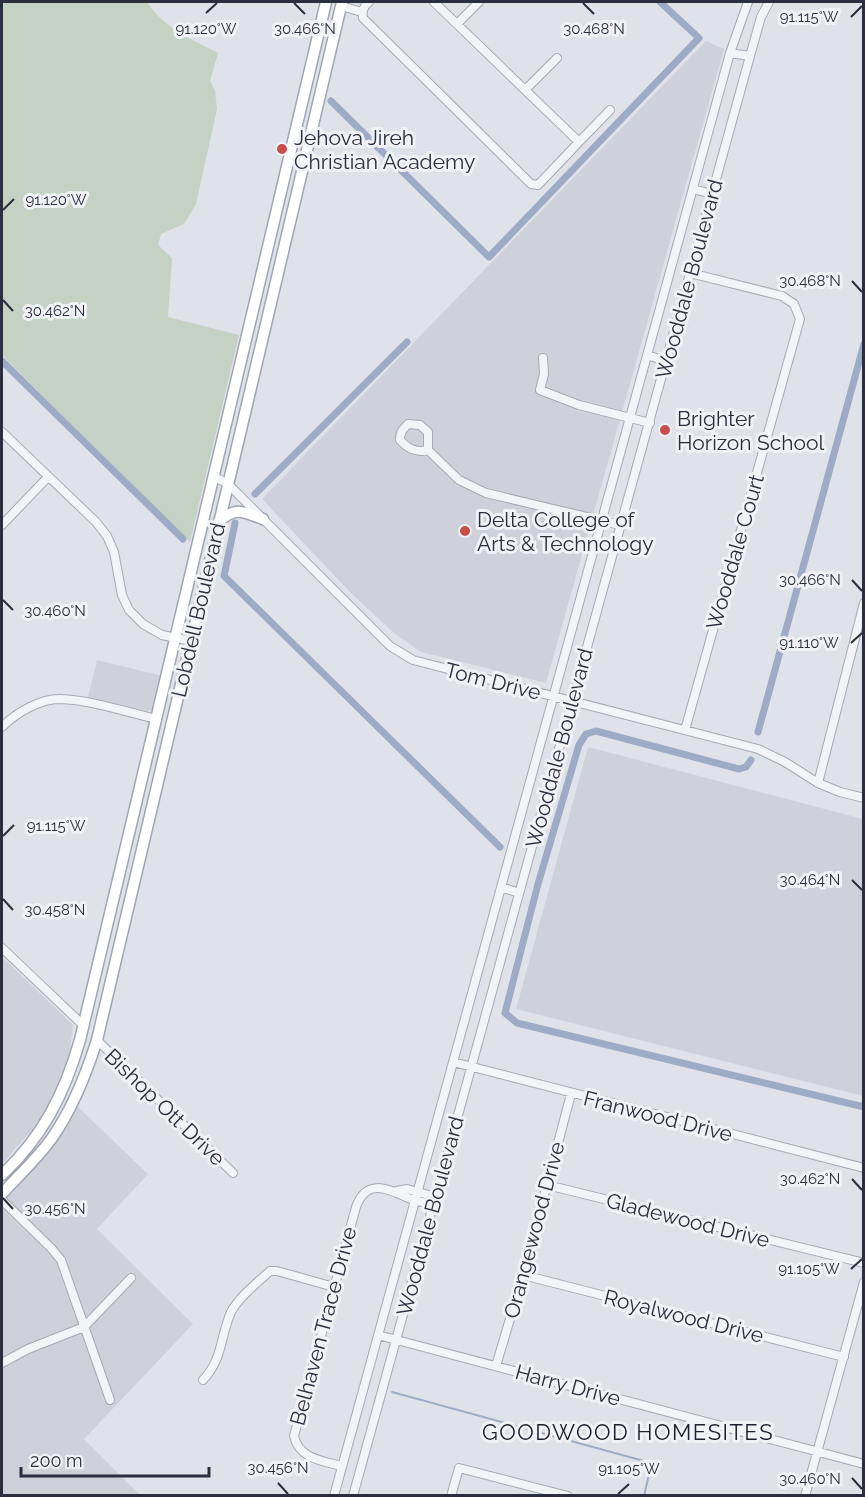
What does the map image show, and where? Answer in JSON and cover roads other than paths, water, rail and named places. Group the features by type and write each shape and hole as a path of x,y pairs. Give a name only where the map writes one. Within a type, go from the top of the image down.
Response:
{"main road":[{"name":"Lobdell Boulevard","path":"2,1175 38,1136 51,1114 70,1073 84,1026 326,2"},
{"name":"Lobdell Boulevard","path":"2,1194 51,1139 67,1114 86,1074 97,1040 342,4"},
{"path":"285,174 288,182 283,207 292,215"},
{"path":"251,320 266,323"},
{"path":"244,351 247,359 244,388 249,393"},
{"path":"219,521 229,513 237,511 263,519"},
{"path":"117,888 132,891"},
{"path":"84,1026 97,1040"}],"street":[{"path":"369,2 364,6 363,18 531,184 538,185 610,110"},
{"path":"434,2 579,142"},
{"path":"457,24 479,2"},
{"name":"Wooddale Boulevard","path":"353,1496 750,56 761,18 770,2"},
{"name":"Wooddale Boulevard","path":"334,1496 730,53 746,3"},
{"path":"342,4 362,12"},
{"path":"730,53 750,56"},
{"path":"525,90 557,58"},
{"path":"693,189 712,194"},
{"name":"Wooddale Court","path":"686,730 800,319 794,304 782,296 690,273"},
{"path":"647,356 666,361"},
{"path":"543,358 544,374 540,390 579,405 650,423"},
{"path":"2,432 96,522 107,536 114,552 122,595 129,610 143,624 162,635 191,641"},
{"path":"428,450 459,480 486,493 620,525"},
{"path":"2,525 48,477"},
{"name":"Tom Drive","path":"214,477 227,483 390,646 413,660 758,749 785,762 818,783 864,798"},
{"path":"818,783 864,603"},
{"path":"165,686 179,689"},
{"path":"2,727 37,703 58,699 158,719"},
{"path":"501,887 519,893"},
{"path":"2,948 84,1026"},
{"name":"Bishop Ott Drive","path":"97,1040 233,1173"},
{"name":"Franwood Drive","path":"453,1062 864,1168"},
{"name":"Orangewood Drive","path":"496,1366 523,1275 571,1094"},
{"name":"Gladewood Drive","path":"547,1185 864,1263"},
{"name":"Belhaven Trace Drive","path":"342,1466 306,1455 297,1447 294,1436 360,1198 374,1188 386,1188 397,1191 407,1189 416,1196 435,1201"},
{"path":"2,1200 56,1253 64,1267 110,1400"},
{"path":"203,1380 215,1365 228,1320 235,1306 270,1271 334,1287"},
{"name":"Royalwood Drive","path":"523,1275 844,1357"},
{"path":"2,1363 28,1348 84,1327 131,1278"},
{"path":"805,1496 864,1282"},
{"name":"Harry Drive","path":"378,1335 864,1464"},
{"path":"451,1496 459,1468 568,1496"}],"waterway":[{"path":"331,101 489,257 699,38 660,2"},
{"path":"255,494 407,342"},
{"path":"758,732 864,344"},
{"path":"2,361 183,539"},
{"path":"235,523 224,576 500,847"},
{"path":"751,760 746,767 739,769 596,731 586,734 579,745 538,884 505,1013 517,1023 864,1107"},
{"path":"392,1392 644,1461 649,1474 644,1496"}],"place":[{"name":"Jehova Jireh Christian Academy","path":"282,149"},
{"name":"Brighter Horizon School","path":"665,430"},
{"name":"Delta College of Arts & Technology","path":"465,531"}],"district":[{"name":"GOODWOOD HOMESITES","path":"628,1432"}]}
